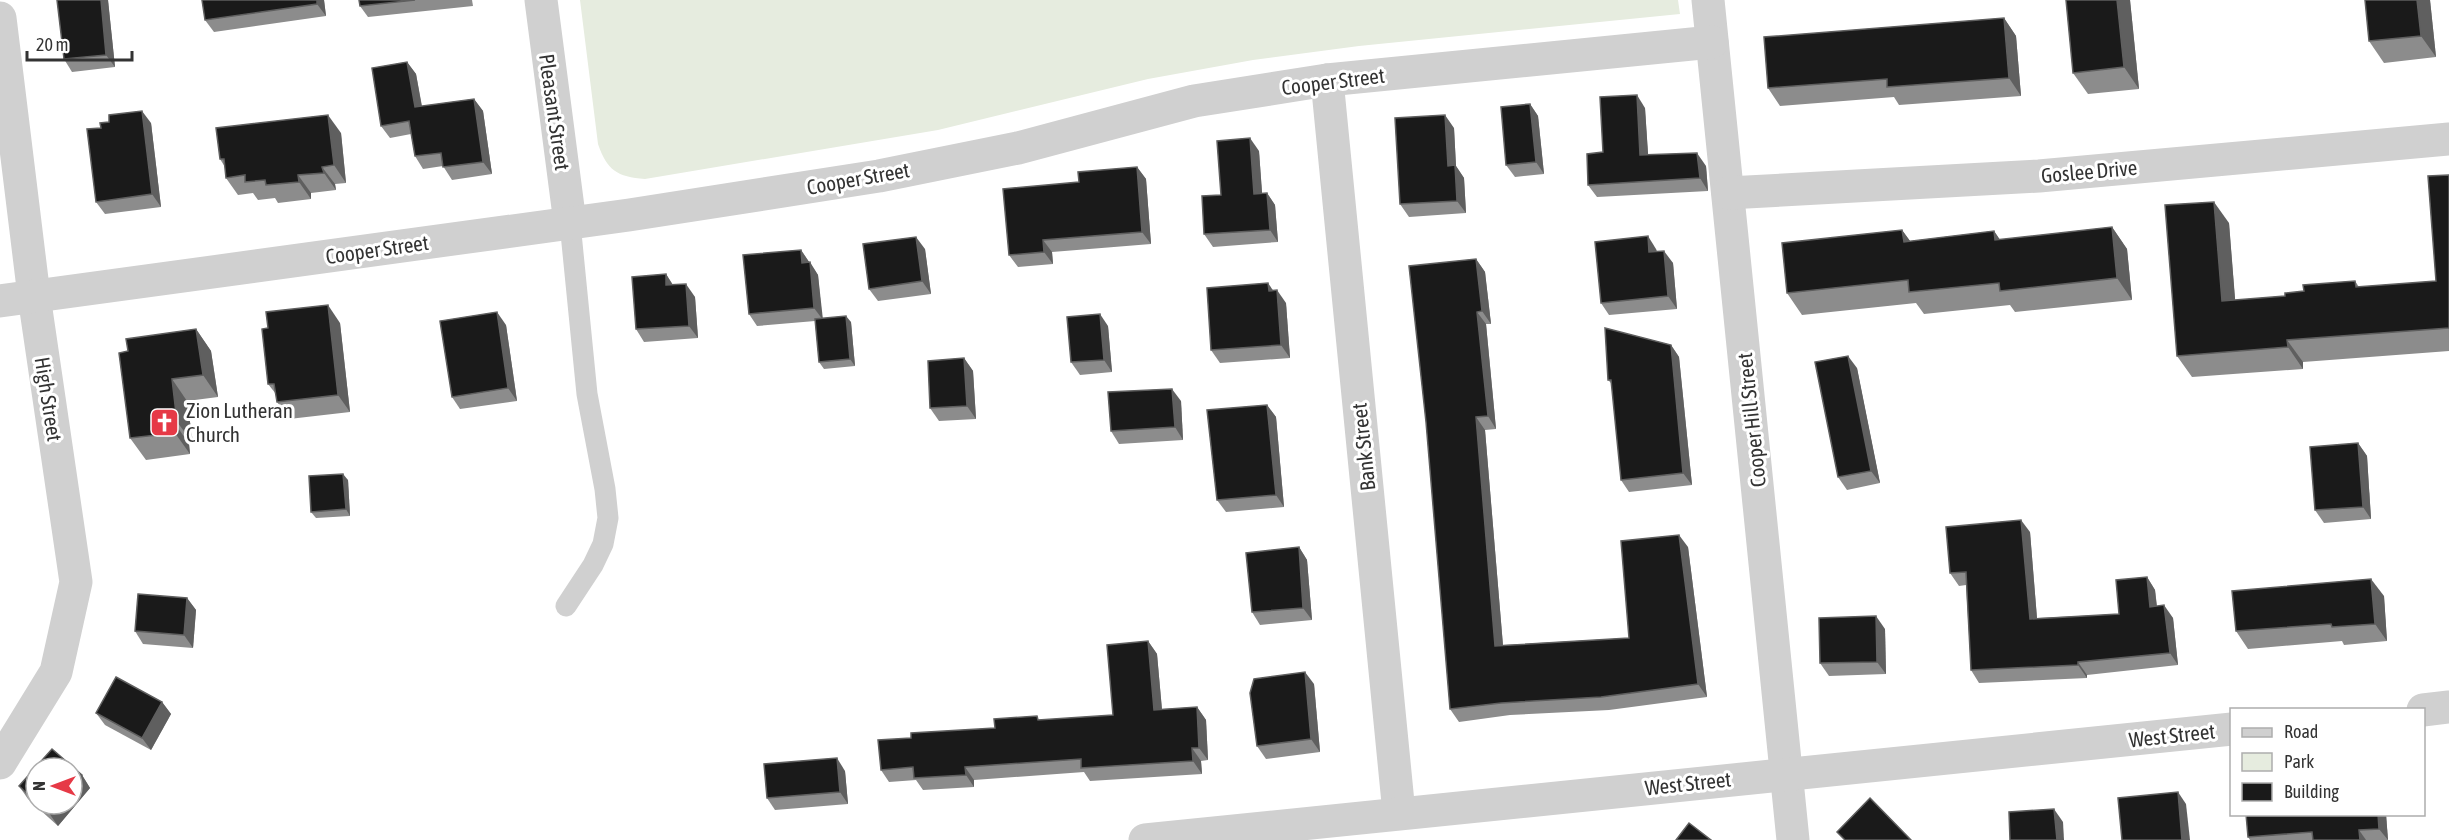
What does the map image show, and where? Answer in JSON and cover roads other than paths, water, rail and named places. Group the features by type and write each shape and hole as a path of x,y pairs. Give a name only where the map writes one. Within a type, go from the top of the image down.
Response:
{"street":[{"name":"Pleasant Street","path":"541,0 570,223"},
{"name":"Cooper Hill Street","path":"1708,0 1793,840"},
{"name":"High Street","path":"0,18 34,296 76,582 56,672 0,763"},
{"name":"Cooper Street","path":"0,301 570,223 879,176 1018,148 1194,101 1327,80 1712,42"},
{"name":"Bank Street","path":"1327,80 1399,813"},
{"name":"Goslee Drive","path":"1728,193 2038,176 2449,139"},
{"path":"2425,710 2449,707"},
{"name":"West Street","path":"1145,840 2230,729"}],"lane":[{"path":"566,606 594,566 603,544 608,518 605,489 587,394 570,223"}],"place":[{"name":"Zion Lutheran Church","path":"165,422"}]}
